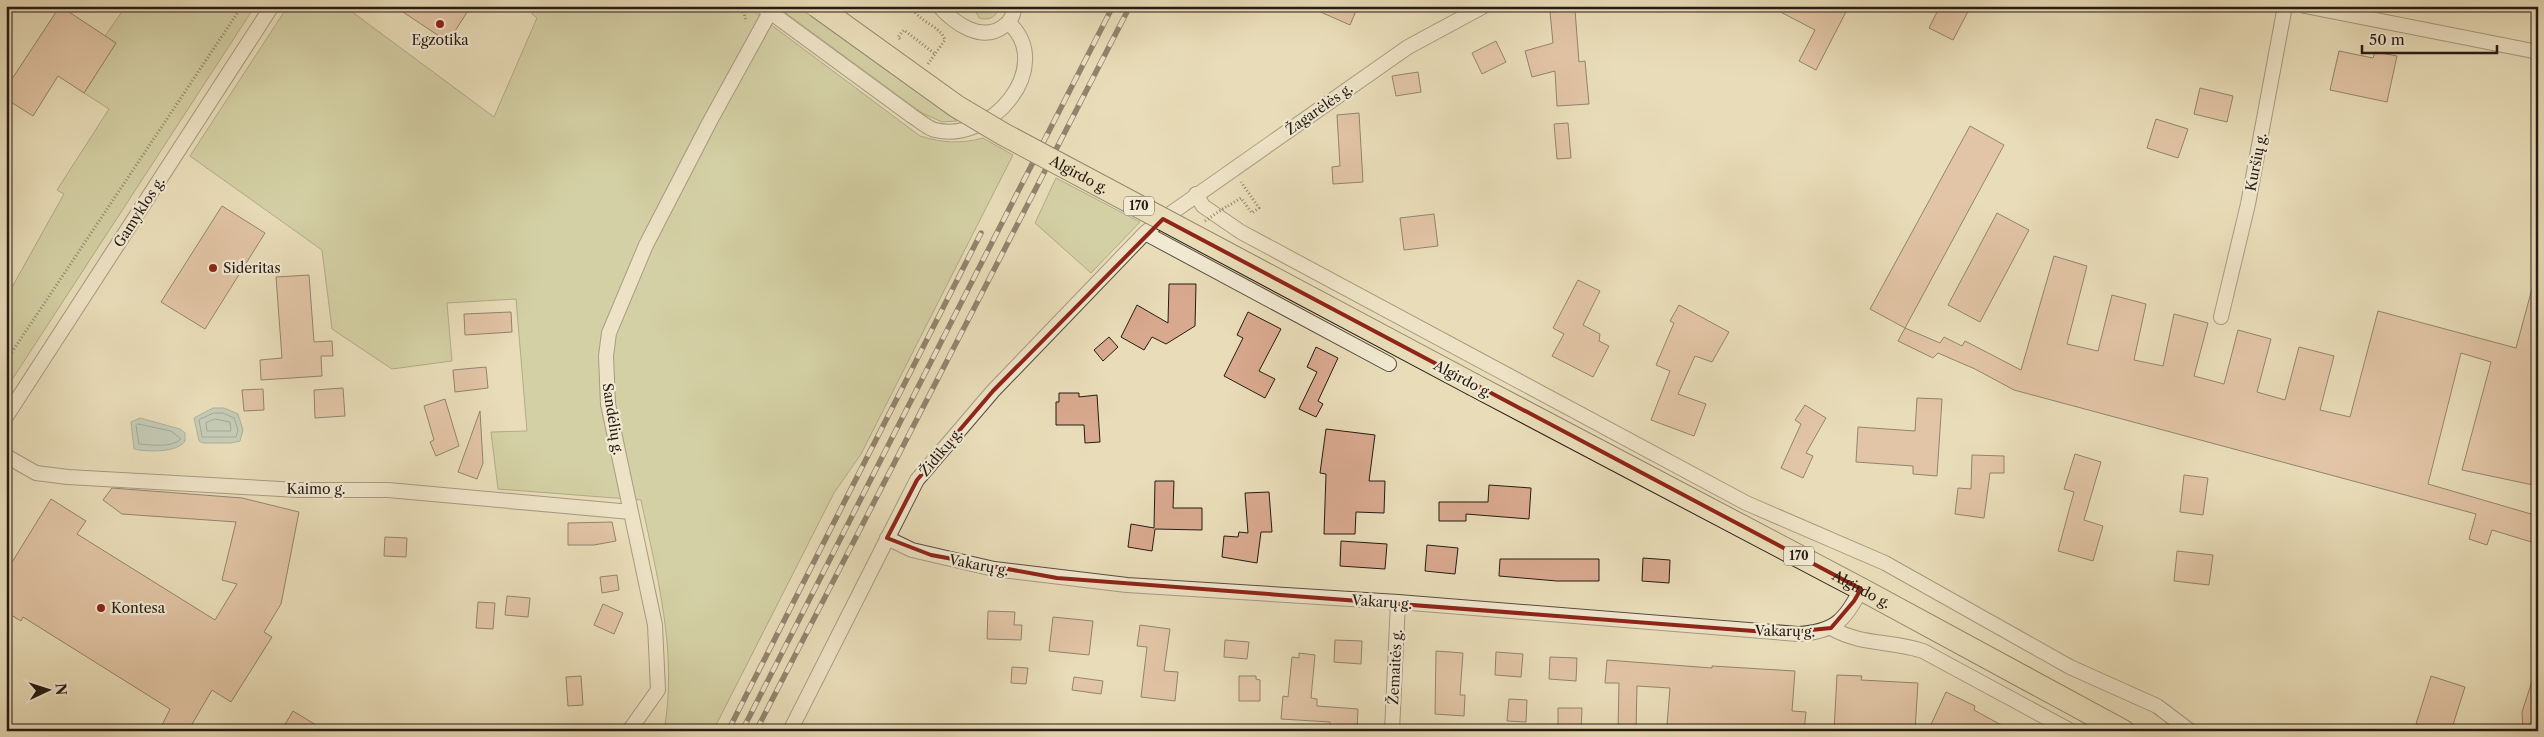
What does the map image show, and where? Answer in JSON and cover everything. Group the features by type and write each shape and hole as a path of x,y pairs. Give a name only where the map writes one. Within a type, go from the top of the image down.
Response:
{"main road":[{"name":"Algirdo g.","path":"817,6 956,106 1003,134 1860,589 2123,731"}],"street":[{"name":"Gamyklos g.","path":"6,417 272,6"},
{"path":"940,6 955,20 980,33 991,33 1009,23 1013,17 1014,6"},
{"name":"Žagarėlės g.","path":"1160,221 1408,47 1484,6"},
{"name":"Kuršių g.","path":"2221,317 2248,204 2285,6"},
{"path":"2305,6 2538,52"},
{"path":"766,9 934,130 972,129 994,117 1012,98 1022,75 1024,45 1019,34 1009,23"},
{"name":"Sandėlių g.","path":"629,731 658,690 655,625 608,404 606,380 609,333 646,245 766,9"},
{"path":"1196,194 1203,206 1218,218 1258,242 1746,503 1885,563 2070,667 2157,706 2190,731"},
{"name":"Židikų g.","path":"790,731 917,480 993,391 1146,233 1160,221"},
{"path":"1146,233 1389,364"},
{"name":"Kaimo g.","path":"6,456 36,473 68,477 298,490 388,490 631,512"},
{"name":"Vakarų g.","path":"887,538 912,550 931,555 994,569 1057,578 1127,585 1398,602 1781,633 1816,633 1831,628 1844,617 1860,589"},
{"name":"Žemaitės g.","path":"1392,731 1398,602"},
{"path":"1831,628 1862,641 1909,646 1923,651 2071,731"}],"path":[{"path":"6,361 242,6"},
{"path":"904,42 898,37 904,30 935,54 945,40 943,35 916,15 912,6"},
{"path":"1199,225 1241,198 1252,213 1259,208 1242,182"}],"highlighted area":[{"path":"1163,219 1861,589 1854,601 1831,628 1781,633 1057,578 931,555 887,538 917,480 993,391"}],"green space":[{"path":"126,6 255,6 6,389 6,298 64,194 57,190 109,109 84,93 116,43 105,36"},
{"path":"288,6 344,6 494,117 537,18 532,14 538,6 746,6 920,136 951,142 983,138 1013,155 861,454 834,493 713,731 664,731 668,702 669,672 667,643 659,586 641,500 498,489 491,432 527,431 516,299 447,303 452,361 392,369 332,329 322,250 190,156"},
{"path":"776,6 797,6 957,121 942,122 922,113"},
{"path":"973,6 999,7 994,16 986,19 979,18"},
{"path":"1056,178 1140,222 1091,273 1035,223"}],"water":[{"path":"213,408 224,408 238,414 243,430 240,441 231,443 203,443 199,441 194,418"},
{"path":"140,418 180,429 185,433 185,441 181,445 169,450 146,451 134,449 131,422"}],"building":[{"path":"60,6 116,43 84,93 58,76 33,116 6,99 6,88"},
{"name":"Egzotika","path":"394,6 471,6 448,42"},
{"path":"1307,6 1358,6 1350,25"},
{"path":"1769,6 1849,6 1816,70 1799,61 1815,30"},
{"path":"1940,6 1971,6 1953,40 1929,28"},
{"path":"1575,10 1579,62 1585,61 1589,104 1557,106 1555,71 1532,77 1525,51 1553,43 1550,12"},
{"path":"1496,41 1506,62 1482,74 1472,53"},
{"path":"2339,51 2373,58 2375,52 2397,56 2387,102 2330,90"},
{"path":"1418,72 1421,92 1396,96 1392,76"},
{"path":"2200,88 2233,96 2227,122 2194,114"},
{"path":"1359,113 1363,182 1333,184 1332,167 1340,166 1337,115"},
{"path":"2156,119 2188,129 2178,158 2147,148"},
{"path":"1568,123 1571,158 1557,159 1554,124"},
{"path":"1970,126 2004,145 1905,328 1870,309"},
{"name":"Sideritas","path":"222,206 265,233 205,329 161,302"},
{"path":"1997,213 2029,230 1980,322 1948,305"},
{"path":"1434,214 1438,246 1404,250 1400,218"},
{"path":"2054,256 2087,266 2067,344 2098,351 2112,295 2146,304 2134,360 2163,366 2174,314 2208,323 2194,376 2224,384 2238,330 2271,339 2257,392 2285,400 2299,347 2334,356 2320,410 2350,417 2378,311 2516,348 2533,285 2538,285 2538,486 2462,470 2491,362 2461,353 2428,484 2538,516 2538,544 2492,530 2487,545 2469,539 2476,514 2014,390 1975,369 1938,353 1933,358 1898,341 1905,328 1940,343 1944,337 1962,346 1965,341 2021,370"},
{"path":"309,275 314,342 332,341 333,356 321,356 322,376 261,380 260,360 282,358 276,277"},
{"path":"1578,280 1600,291 1583,325 1600,334 1599,341 1609,346 1593,377 1552,356 1564,334 1553,328"},
{"path":"1169,284 1196,284 1195,326 1166,344 1152,337 1144,350 1121,337 1137,305 1168,323"},
{"path":"1679,305 1729,332 1712,362 1695,356 1678,394 1706,404 1694,436 1651,420 1670,371 1656,365 1674,323 1670,321"},
{"path":"511,312 512,332 465,335 464,314"},
{"path":"1248,312 1281,329 1259,371 1275,379 1265,398 1224,376 1243,338 1237,335"},
{"path":"1109,337 1118,347 1103,361 1094,350"},
{"path":"1316,347 1338,358 1318,401 1323,404 1316,417 1299,409 1317,372 1307,367"},
{"path":"486,367 488,388 455,392 453,370"},
{"path":"343,388 345,416 315,418 314,390"},
{"path":"263,389 264,410 244,411 242,390"},
{"path":"1059,393 1079,393 1079,397 1097,395 1100,442 1085,443 1084,425 1056,425 1056,402 1059,402"},
{"path":"1917,398 1942,399 1937,476 1913,474 1913,466 1856,462 1858,427 1915,431"},
{"path":"445,399 459,446 436,456 430,442 434,440 424,406"},
{"path":"1805,405 1826,418 1806,453 1813,456 1803,478 1781,468 1801,424 1795,420"},
{"path":"480,411 483,463 477,479 458,472"},
{"path":"1326,429 1375,435 1369,481 1385,481 1384,513 1356,512 1355,534 1324,534 1326,474 1320,473"},
{"path":"2075,454 2101,462 2084,520 2103,526 2093,561 2058,551 2074,492 2064,489"},
{"path":"1972,455 2004,456 2004,473 1990,473 1984,518 1955,514 1958,488 1971,489"},
{"path":"2184,475 2208,478 2203,515 2180,512"},
{"path":"1155,481 1174,481 1173,508 1202,508 1202,530 1155,529 1152,551 1128,547 1131,524 1154,528"},
{"path":"1489,485 1531,488 1529,519 1466,514 1466,521 1439,521 1439,502 1488,502"},
{"name":"Kontesa","path":"112,488 242,498 299,512 281,604 264,632 272,637 231,702 212,690 188,731 159,731 170,709 23,617 21,621 6,612 6,572 51,499 86,521 77,534 215,620 237,584 222,580 236,522 122,514 103,500"},
{"path":"1269,492 1272,532 1261,532 1257,563 1222,557 1224,536 1238,537 1239,532 1248,533 1245,493"},
{"path":"612,522 616,541 594,545 568,545 568,523"},
{"path":"385,537 407,538 406,557 384,556"},
{"path":"1341,541 1387,544 1385,569 1340,566"},
{"path":"1427,545 1458,548 1455,574 1425,571"},
{"path":"2177,551 2213,555 2209,585 2174,581"},
{"path":"1643,558 1670,560 1669,583 1642,581"},
{"path":"1500,559 1599,559 1599,581 1557,581 1499,576"},
{"path":"617,575 619,590 602,593 600,577"},
{"path":"507,596 530,598 528,617 505,615"},
{"path":"478,602 495,603 493,629 476,628"},
{"path":"603,604 623,613 614,634 594,625"},
{"path":"988,611 1015,612 1014,625 1022,625 1021,640 987,639"},
{"path":"1053,617 1093,621 1089,655 1049,651"},
{"path":"1140,625 1170,629 1164,671 1178,672 1175,701 1141,697 1147,647 1137,646"},
{"path":"1225,640 1249,642 1247,659 1224,657"},
{"path":"1335,640 1362,641 1361,664 1334,662"},
{"path":"1436,651 1463,653 1460,695 1465,695 1464,716 1435,714"},
{"path":"1496,652 1523,654 1521,677 1495,675"},
{"path":"1299,653 1315,655 1311,698 1317,699 1317,706 1358,709 1357,731 1330,730 1330,722 1281,719 1283,696 1288,697 1292,657 1299,658"},
{"path":"1550,657 1577,658 1576,681 1549,679"},
{"path":"1607,660 1712,668 1712,666 1795,671 1792,711 1806,712 1804,731 1693,731 1693,727 1667,725 1670,688 1637,686 1636,730 1618,730 1619,683 1605,683"},
{"path":"1012,667 1028,668 1026,684 1011,683"},
{"path":"2535,672 2538,673 2538,731 2523,731 2522,712"},
{"path":"1837,675 1862,676 1861,680 1918,683 1915,731 1834,731"},
{"path":"581,676 583,705 568,706 566,677"},
{"path":"1239,676 1256,676 1256,679 1260,680 1260,701 1239,701"},
{"path":"2431,676 2465,687 2451,731 2437,731 2416,724"},
{"path":"1074,677 1103,681 1101,694 1072,690"},
{"path":"1946,692 1975,706 1974,710 2012,731 1928,731"},
{"path":"1509,699 1527,700 1526,722 1507,721"},
{"path":"1558,708 1582,708 1581,731 1558,729"},
{"path":"293,711 326,731 281,731"}],"railway":[{"path":"742,731 1113,6"},
{"path":"756,731 1130,6"},
{"path":"728,731 981,233"}],"place":[{"name":"Egzotika","path":"440,24"},
{"name":"Sideritas","path":"213,268"},
{"name":"Kontesa","path":"101,608"}]}
